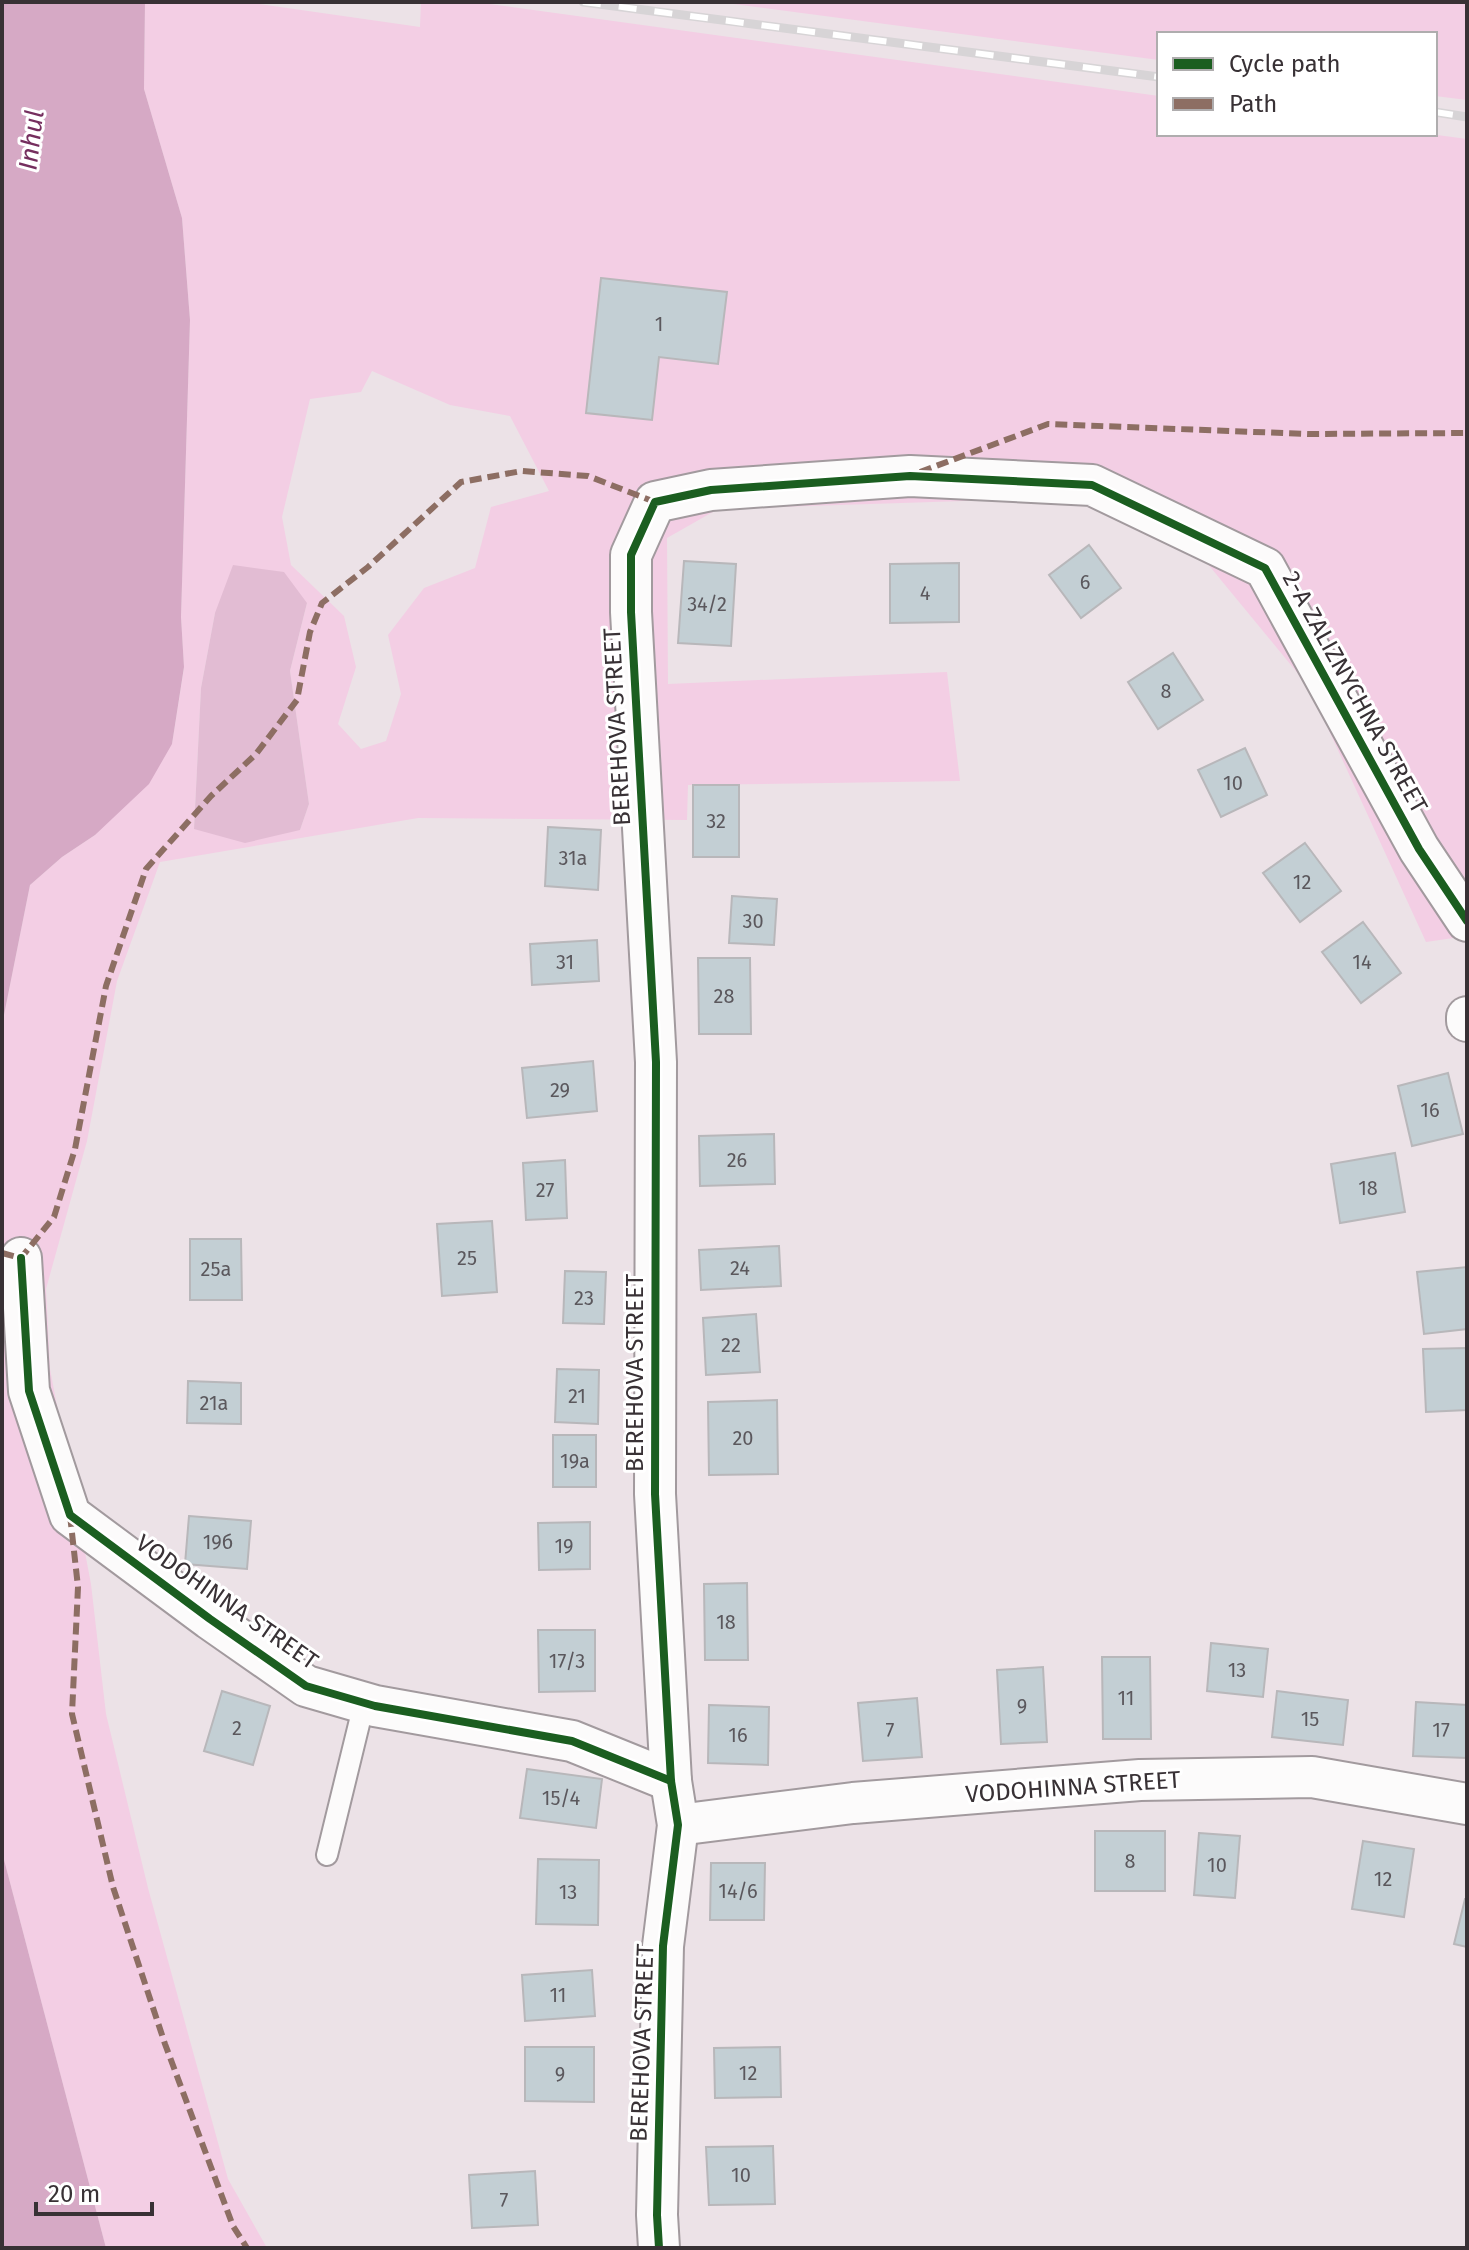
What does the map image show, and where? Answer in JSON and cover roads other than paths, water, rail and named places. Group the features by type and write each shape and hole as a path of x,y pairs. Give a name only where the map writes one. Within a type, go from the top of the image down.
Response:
{"street":[{"name":"2-A ZALIZNYCHNA STREET","path":"655,502 711,490 910,476 1092,485 1265,568 1419,849 1467,921"},
{"name":"BEREHOVA STREET","path":"655,502 631,555 631,612 656,1062 655,1494 671,1781 678,1825 663,1946 657,2215 659,2248"},
{"name":"VODOHINNA STREET","path":"21,1258 29,1391 70,1515 306,1686 375,1706 572,1741 671,1781"},
{"name":"VODOHINNA STREET","path":"678,1825 853,1803 1140,1780 1312,1777 1467,1804"}],"lane":[{"path":"327,1855 360,1720 375,1706"}],"water":[{"name":"Inhul","path":"2,2 145,2 144,89 182,218 190,320 181,617 184,667 172,744 149,784 95,835 62,857 30,885 2,1025"},
{"path":"2,1852 106,2248 2,2248"}],"railway":[{"path":"583,2 1157,77"},
{"path":"1437,112 1467,117"}]}
